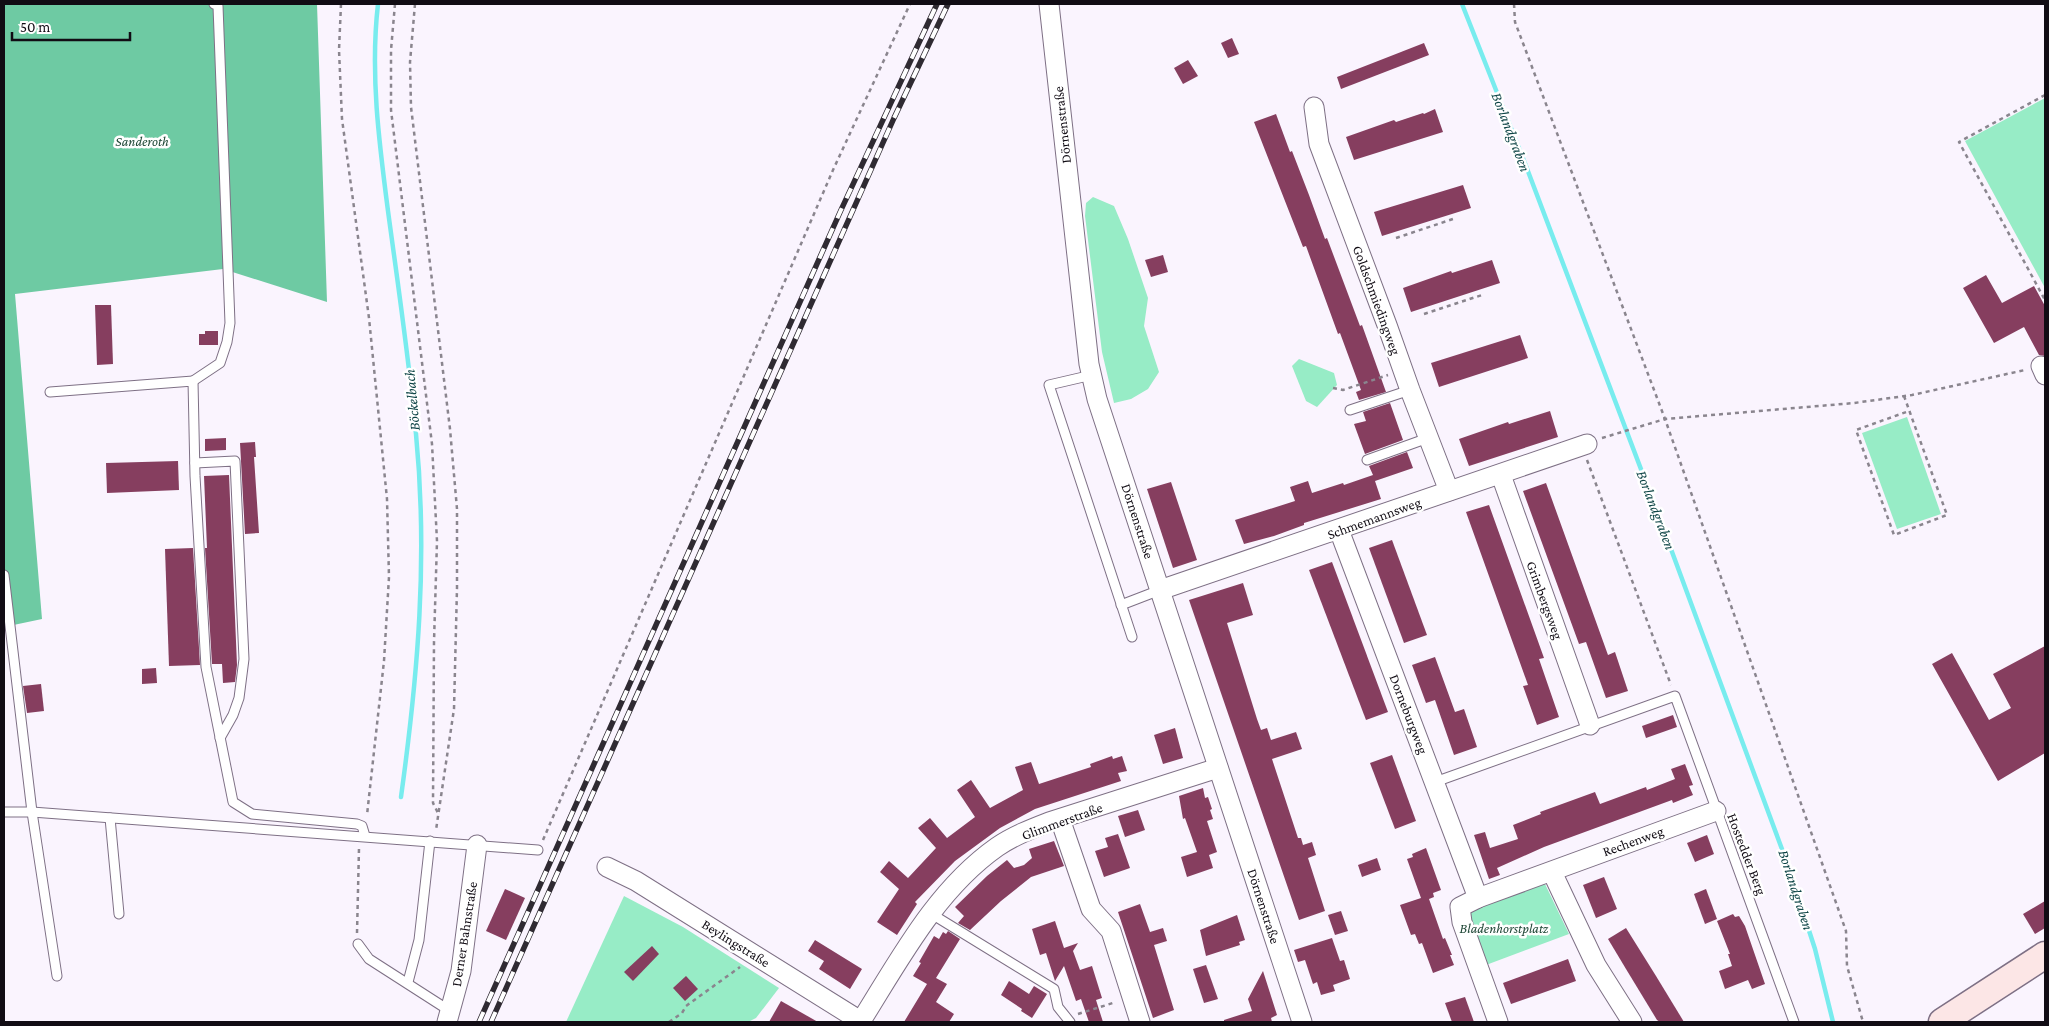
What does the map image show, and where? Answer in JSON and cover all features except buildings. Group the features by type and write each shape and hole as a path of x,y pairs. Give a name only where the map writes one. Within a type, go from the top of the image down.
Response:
{"main road":[{"path":"1942,1022 2045,955"}],"street":[{"name":"Dörnenstraße","path":"1049,4 1092,375 1100,408 1302,1022"},
{"name":"Goldschmiedingweg","path":"1314,107 1319,144 1449,491"},
{"name":"Schmemannsweg","path":"1160,590 1584,445"},
{"name":"Grimbergsweg","path":"1500,475 1590,725"},
{"name":"Dorneburgweg","path":"1339,530 1478,898"},
{"name":"Glimmerstraße","path":"862,1022 930,913 952,887 998,847 1025,832 1060,819 1218,768"},
{"name":"Rechenweg","path":"1552,872 1716,811"},
{"path":"1060,819 1091,909 1111,931 1140,1022"},
{"name":"Derner Bahnstraße","path":"448,1016 461,972 477,845"},
{"name":"Beylingstraße","path":"607,867 636,881 862,1022"},
{"path":"1498,1022 1480,974 1460,913 1460,907 1478,898 1552,872 1596,965 1632,1022"}],"lane":[{"path":"50,392 193,381 220,363 227,342 230,324 218,6 214,4"},
{"path":"1092,375 1049,385 1132,637"},
{"path":"193,381 195,463 206,667 233,802 252,814 357,824 362,826 363,836"},
{"path":"1350,410 1410,390"},
{"path":"1367,460 1428,438"},
{"path":"195,463 235,461 244,659 239,698 233,715 220,738"},
{"path":"4,575 32,812 57,976"},
{"path":"1121,605 1160,590"},
{"path":"1435,782 1675,696"},
{"name":"Hostedder Berg","path":"1675,696 1794,1022"},
{"path":"4,812 32,812 538,850"},
{"path":"110,818 119,914"},
{"path":"408,982 419,940 432,842"},
{"path":"930,913 1054,989 1058,1007 1068,1020"},
{"path":"358,944 369,958 408,982 448,1016"}],"path":[{"path":"341,4 339,50 342,119 380,412 387,499 389,567 384,660 363,836 356,925 358,944"},
{"path":"394,4 391,50 391,110 432,444 437,541 433,803 438,813"},
{"path":"415,4 410,62 411,107 450,429 457,509 458,588 454,709 432,842"},
{"path":"538,850 833,170 910,4"},
{"path":"1514,4 1515,22 1665,420 1846,931 1847,966 1863,1022"},
{"path":"2045,95 1959,142 2045,300"},
{"path":"1396,238 1453,219"},
{"path":"1424,314 1482,295"},
{"path":"1333,388 1343,390 1403,370"},
{"path":"1606,437 1665,420 1854,403 1904,396 2044,370"},
{"path":"1904,396 1948,515 1894,535 1856,430 1909,411"},
{"path":"1584,445 1675,696"},
{"path":"669,1022 682,1013 686,1006 756,956"},
{"path":"1068,1020 1132,997"}],"green space":[{"name":"Sanderoth","path":"4,4 317,4 327,302 223,269 15,294 42,619 4,627"},
{"path":"2045,98 2045,288 1965,141"},
{"path":"1093,197 1114,206 1128,239 1148,298 1144,326 1159,372 1148,389 1131,399 1114,403 1102,352 1085,216 1086,203"},
{"path":"1299,359 1334,373 1337,385 1317,407 1306,401 1292,366"},
{"path":"1907,417 1941,514 1897,529 1862,433"},
{"name":"Bladenhorstplatz","path":"1545,884 1569,934 1486,965 1466,912"},
{"path":"624,896 683,927 779,988 756,1018 748,1022 566,1022"}],"waterway":[{"name":"Böckelbach","path":"378,4 375,82 379,133 416,434 421,526 421,571 416,661 401,797"},
{"name":"Borlandgraben","path":"1462,4 1526,166 1658,514 1786,860 1815,949 1833,1022"}],"railway":[{"path":"479,1022 841,210 937,4"},
{"path":"491,1022 894,118 948,4"}]}
